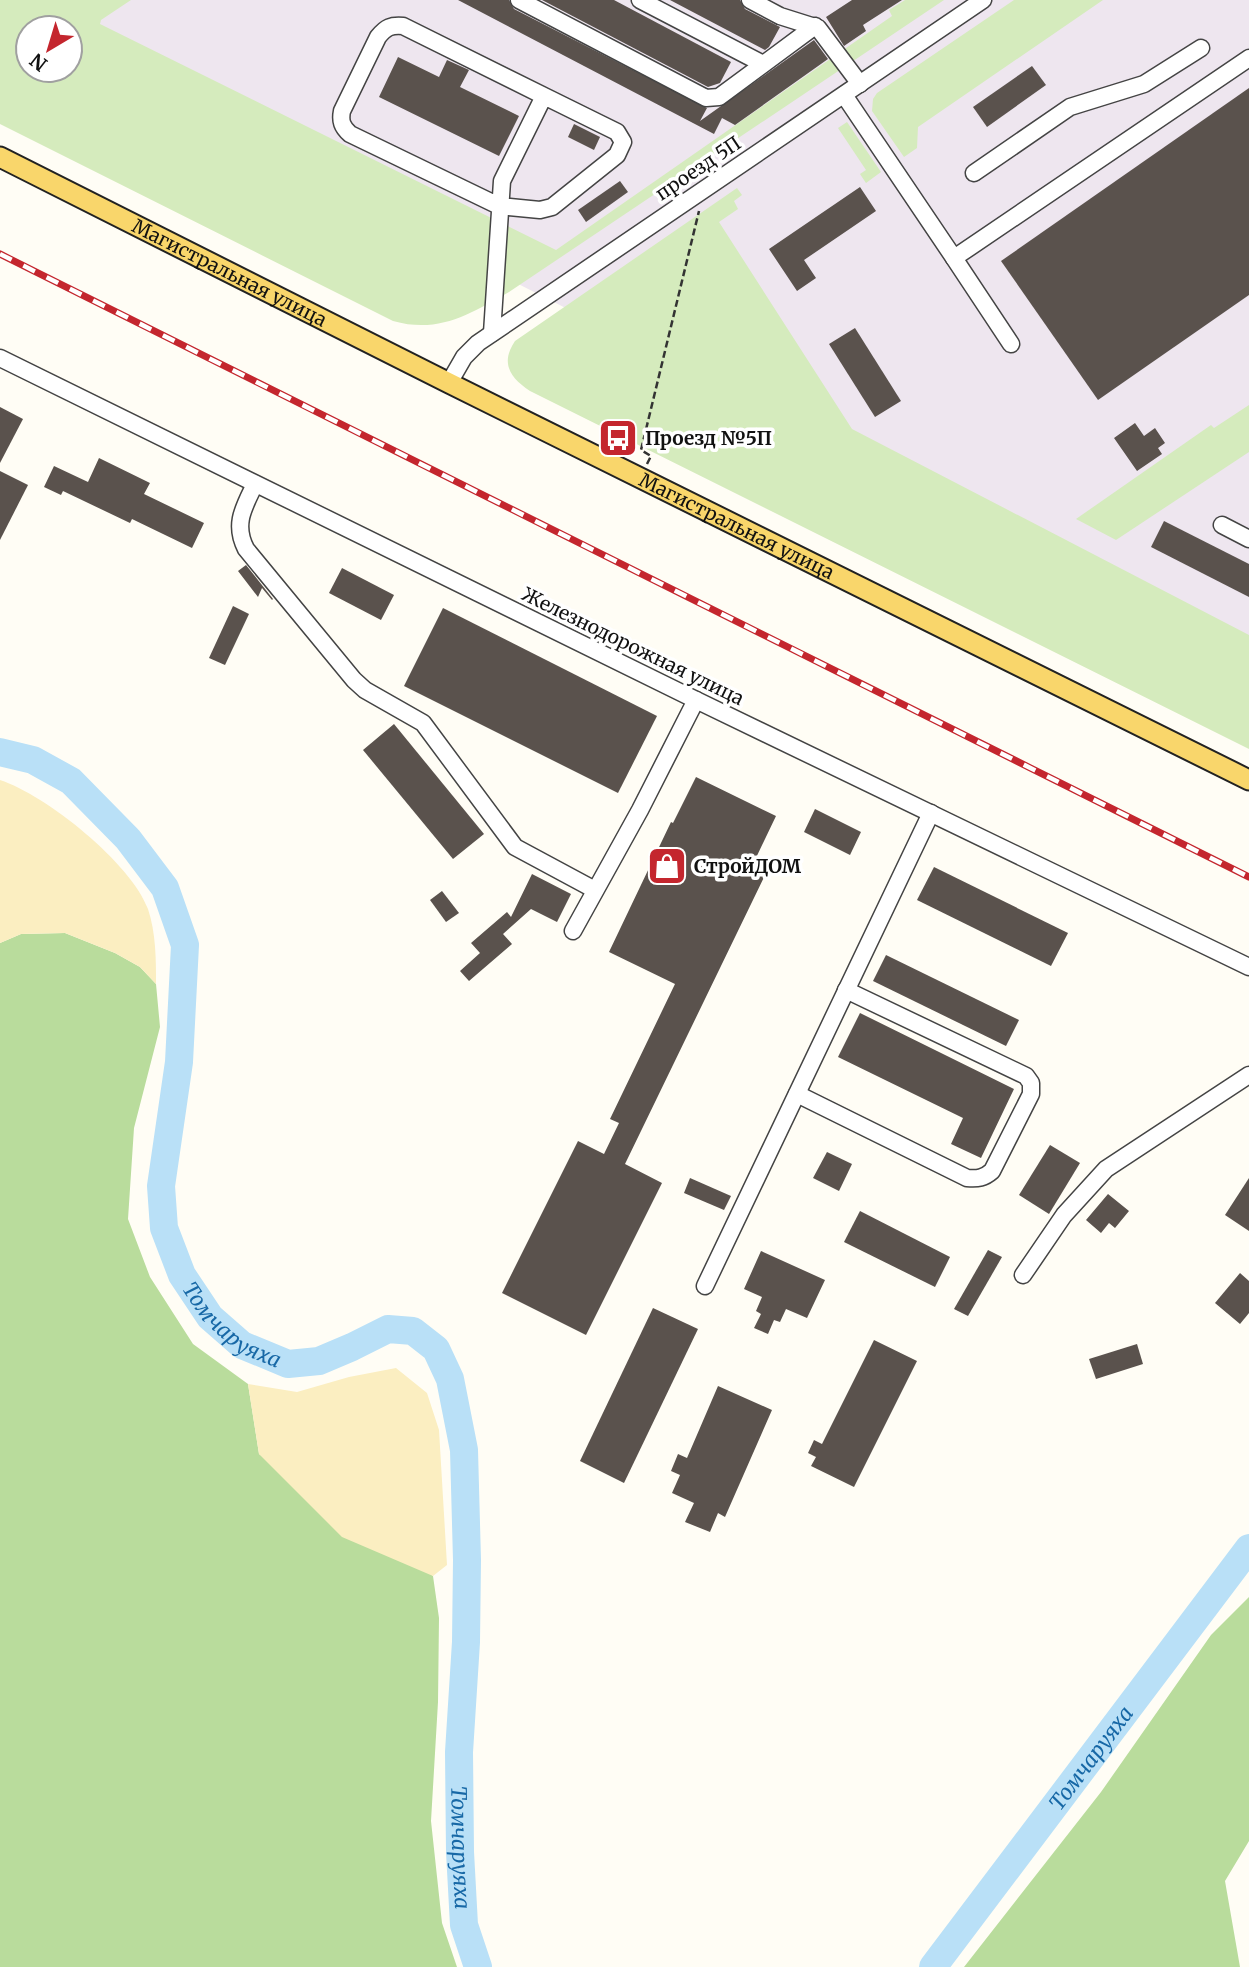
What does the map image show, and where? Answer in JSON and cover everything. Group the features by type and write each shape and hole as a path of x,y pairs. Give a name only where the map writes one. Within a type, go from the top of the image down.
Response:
{"main road":[{"name":"Магистральная улица","path":"0,157 1249,780"}],"street":[{"path":"519,0 706,98 719,97 815,26"},
{"path":"640,0 763,64"},
{"path":"750,0 780,16 821,30 860,84"},
{"name":"проезд 5П","path":"449,383 464,357 492,333 983,0"},
{"path":"392,25 404,26 544,96 617,132 623,142 617,155 552,207 540,210 499,206 350,134 343,128 341,119 342,111 378,37 392,25"},
{"path":"974,173 1070,107 1144,84 1201,48"},
{"path":"954,258 1249,58"},
{"path":"844,95 1011,344"},
{"path":"492,333 502,181 544,96"},
{"name":"Железнодорожная улица","path":"0,358 696,700 1249,967"},
{"path":"255,484 239,519 241,539 354,680 365,690 423,723 515,847 595,890"},
{"path":"1222,525 1249,539"},
{"path":"573,932 696,700"},
{"path":"705,1286 931,813"},
{"path":"797,1094 967,1178 977,1179 992,1171 1031,1094 1031,1083 1026,1076 846,990"},
{"path":"1023,1275 1064,1215 1106,1169 1249,1075"}],"path":[{"path":"651,456 641,450 704,190"}],"shaded area":[{"path":"0,0 1249,0 1249,664 843,449 84,63 84,14 14,14"}],"green space":[{"path":"0,0 131,0 101,20 100,24 556,250 892,16 889,10 905,0 944,0 509,292 454,320 425,325 393,321 0,124"},
{"path":"1014,0 1103,0 918,127 917,148 904,157 872,111 873,99 877,93"},
{"path":"847,122 881,172 866,183 860,174 866,170 838,128"},
{"path":"737,188 742,195 734,201 738,209 719,222 852,429 1249,635 1249,749 530,391 517,381 508,363 508,356 515,341"},
{"path":"1249,405 1249,452 1116,540 1076,519 1211,425 1214,428"},
{"path":"65,933 115,953 140,967 156,984 160,1027 134,1128 128,1219 150,1277 193,1344 248,1384 259,1454 413,1559 433,1576 439,1618 438,1702 431,1821 442,1923 457,1967 0,1967 0,943 21,934"},
{"path":"1249,1597 1249,1841 1225,1881 1240,1967 964,1967 1101,1792 1211,1635"}],"sand":[{"path":"0,780 19,788 63,815 106,852 139,891 153,927 156,984 140,967 115,953 65,933 21,934 0,943"},
{"path":"396,1368 427,1393 439,1430 447,1565 433,1576 342,1537 259,1454 248,1384 297,1392 349,1377"}],"building":[{"path":"458,0 509,0 514,9 707,108 700,121 814,40 828,59 735,125 722,118 714,134"},
{"path":"542,0 614,0 731,62 720,83 708,87"},
{"path":"670,0 740,0 745,9 780,27 765,50"},
{"path":"852,0 902,0 863,25 866,31 844,46 826,17"},
{"path":"398,57 439,77 447,60 469,70 460,87 519,116 499,156 379,97"},
{"path":"1032,66 1046,85 987,127 973,107"},
{"path":"1249,88 1249,295 1098,400 1001,261"},
{"path":"574,124 600,137 594,150 568,137"},
{"path":"620,181 628,192 586,222 578,210"},
{"path":"860,187 876,211 804,260 816,278 797,291 769,249"},
{"path":"855,328 901,401 875,417 829,344"},
{"path":"0,407 23,419 0,463"},
{"path":"1135,423 1144,436 1155,428 1165,443 1158,448 1162,454 1137,471 1114,438"},
{"path":"99,458 150,483 144,494 204,523 192,548 132,519 130,523 63,491 61,495 44,487 54,466 88,482"},
{"path":"0,471 28,485 0,540"},
{"path":"1164,521 1249,564 1249,597 1151,547"},
{"path":"246,565 272,600 262,588 258,597 238,571"},
{"path":"342,568 394,595 381,620 329,593"},
{"path":"233,606 249,614 225,665 209,658"},
{"path":"443,608 657,716 618,793 404,686"},
{"path":"394,724 484,834 453,859 363,750"},
{"path":"696,777 776,816 754,862 768,869 625,1164 662,1183 586,1335 502,1293 578,1141 604,1154 619,1123 610,1119 675,984 609,952 671,822 673,823"},
{"path":"815,809 861,832 850,855 804,832"},
{"path":"934,867 1068,933 1051,966 917,900"},
{"path":"532,874 571,894 557,922 531,909 503,934 512,944 469,981 460,971 480,953 471,943 507,912 511,917"},
{"path":"442,891 459,913 446,922 430,900"},
{"path":"886,955 1019,1020 1006,1046 873,981"},
{"path":"860,1013 1014,1089 981,1158 951,1144 963,1118 838,1057"},
{"path":"1050,1145 1080,1163 1049,1214 1019,1195"},
{"path":"827,1152 852,1164 839,1191 813,1178"},
{"path":"690,1178 731,1196 724,1210 684,1193"},
{"path":"1249,1178 1249,1231 1225,1215"},
{"path":"1108,1194 1129,1211 1115,1228 1109,1223 1101,1233 1086,1220"},
{"path":"860,1211 950,1257 935,1287 844,1242"},
{"path":"988,1250 1002,1257 968,1316 954,1309"},
{"path":"761,1251 825,1280 807,1318 786,1309 780,1322 774,1320 768,1334 754,1328 761,1314 756,1311 762,1297 744,1289"},
{"path":"1240,1273 1249,1281 1249,1313 1240,1324 1215,1303"},
{"path":"653,1308 698,1329 624,1483 580,1461"},
{"path":"874,1340 917,1361 854,1487 811,1466 816,1457 808,1453 814,1440 822,1444"},
{"path":"1137,1344 1143,1364 1096,1379 1089,1359"},
{"path":"718,1386 772,1410 725,1517 718,1513 710,1532 685,1522 694,1503 672,1493 680,1475 671,1471 678,1454 687,1458"}],"waterway":[{"name":"Томчаруяха","path":"0,752 33,760 71,781 128,839 165,888 185,945 179,1062 161,1186 164,1228 182,1275 210,1317 242,1345 288,1364 319,1361 388,1329 413,1331 436,1349 450,1379 464,1450 467,1560 466,1642 459,1752 460,1852 464,1925 478,1967"},
{"name":"Томчаруяха","path":"933,1967 1249,1548"}],"railway":[{"path":"0,254 1249,877"}],"place":[{"name":"Проезд №5П","path":"618,438"},
{"name":"СтройДОМ","path":"667,866"}]}
